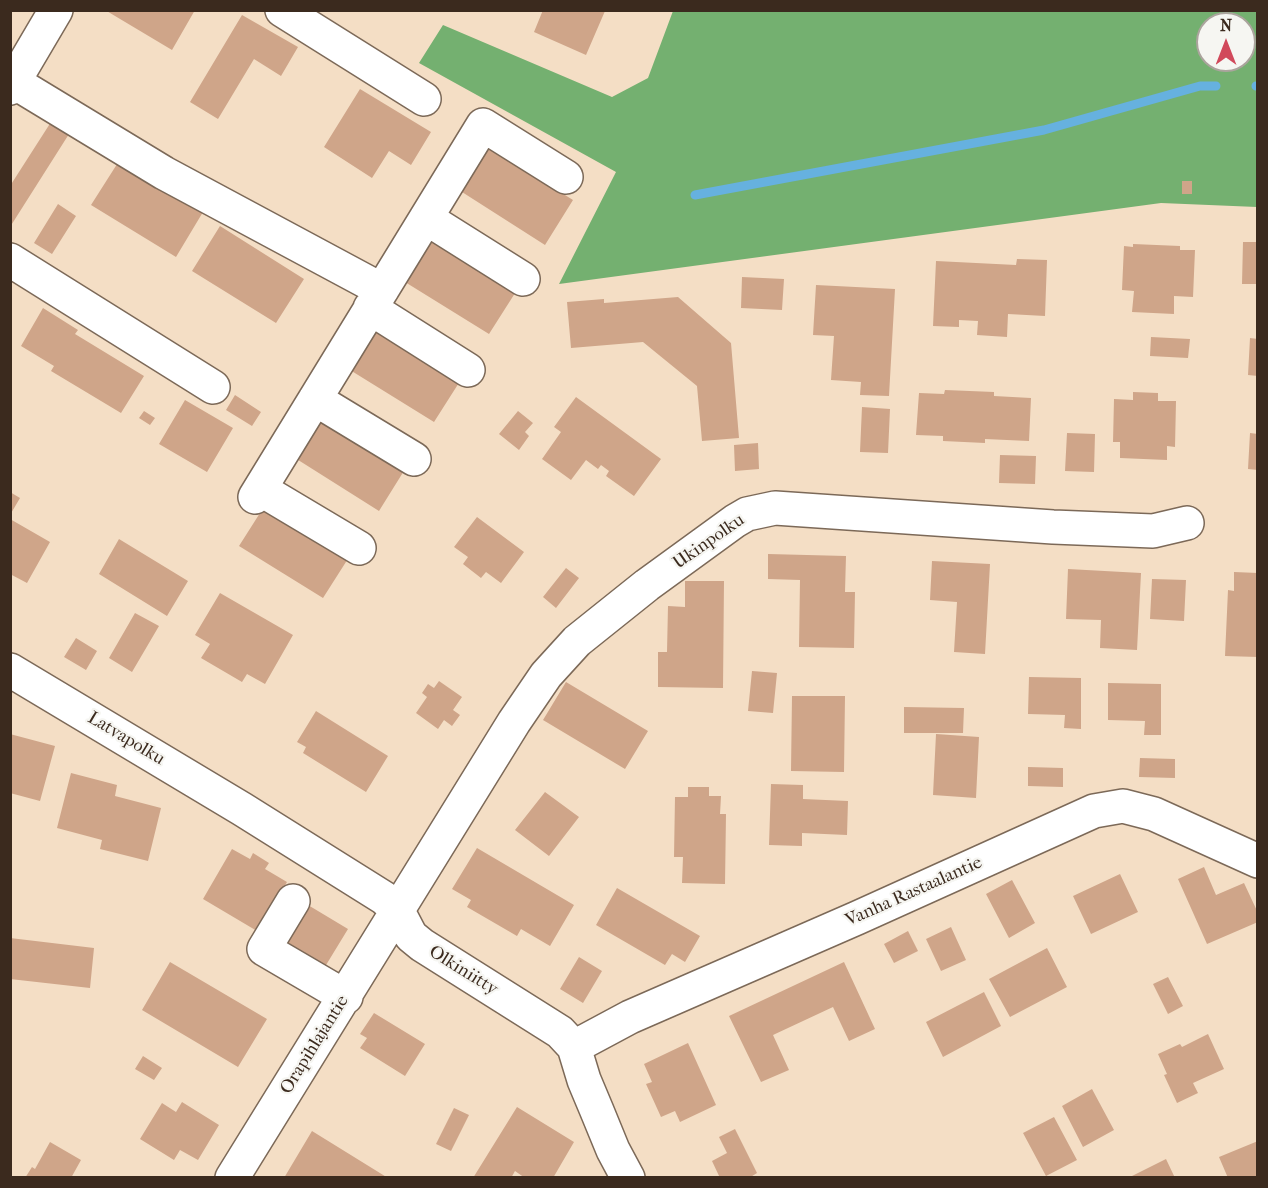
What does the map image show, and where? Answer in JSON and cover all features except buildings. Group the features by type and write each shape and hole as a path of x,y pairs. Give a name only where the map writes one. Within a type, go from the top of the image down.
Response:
{"street":[{"path":"56,10 13,85 376,299 468,370"},
{"path":"282,10 424,99"},
{"path":"359,548 258,493 483,125 566,177"},
{"path":"426,218 523,279"},
{"path":"10,260 213,387"},
{"path":"315,399 414,459"},
{"name":"Ukinpolku","path":"398,911 514,722 558,659 647,585 747,514 775,508 1053,527 1153,531 1187,523"},
{"name":"Latvapolku","path":"10,670 242,809"},
{"name":"Vanha Rastaalantie","path":"574,1047 630,1017 1094,811 1123,806 1154,814 1257,861"},
{"name":"Olkiniitty","path":"242,809 384,898 398,911 411,936 422,945 541,1019 560,1032 574,1047"},
{"path":"293,901 264,949 346,997"},
{"name":"Orapihlajantie","path":"232,1178 398,911"},
{"path":"574,1047 584,1080 613,1150 628,1178"}],"green space":[{"path":"673,11 1257,11 1257,207 1161,203 559,284 616,172 419,63 443,25 612,97 648,78"}],"waterway":[{"path":"695,195 1044,130 1200,86 1216,86"}]}
